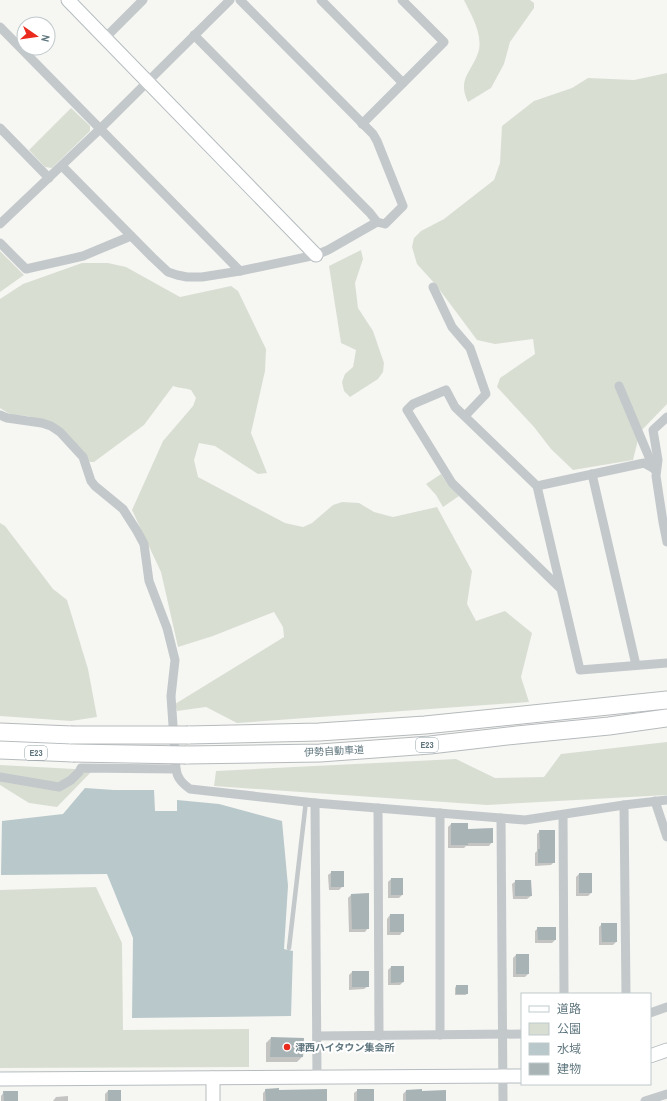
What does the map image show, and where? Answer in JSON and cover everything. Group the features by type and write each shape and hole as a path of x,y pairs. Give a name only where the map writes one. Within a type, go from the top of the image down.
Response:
{"highway":[{"name":"伊勢自動車道","path":"0,732 71,735 188,735 319,732 425,725 667,700"},
{"name":"伊勢自動車道","path":"0,750 186,755 320,753 430,745 609,726 667,718"}],"street":[{"path":"68,0 316,255"},
{"path":"105,38 143,0"},
{"path":"0,224 100,129 230,0"},
{"path":"194,35 370,213 377,222 385,224 403,206 377,141 240,0"},
{"path":"321,0 403,83"},
{"path":"362,124 444,42 402,0"},
{"path":"0,27 240,271"},
{"path":"0,128 49,178"},
{"path":"62,166 168,272 187,277 202,277 240,271 316,255 328,250 377,222"},
{"path":"0,243 26,270 83,256 131,236"},
{"path":"433,287 452,328 470,348 486,394 465,416"},
{"path":"619,386 655,472 662,522 667,542"},
{"path":"561,589 452,483 407,410 413,404 446,390 456,407 537,486 580,670 667,663"},
{"path":"0,415 7,418 42,423 51,426 60,432 83,457 91,481 123,509 137,530 144,544 149,581 167,628 175,660 171,696 176,769 177,776 190,789 440,814 525,820 667,800"},
{"path":"655,472 658,460 653,430 667,417"},
{"path":"537,486 644,463 655,472"},
{"path":"592,474 636,665"},
{"path":"0,777 59,787 71,780 81,768 176,769"},
{"path":"655,801 667,837"},
{"path":"311,802 318,1077"},
{"path":"624,805 626,993"},
{"path":"378,808 379,1036"},
{"path":"440,814 440,1035"},
{"path":"563,815 564,993"},
{"path":"501,818 503,1101"},
{"path":"651,1013 667,1007"},
{"path":"317,1036 521,1034"},
{"path":"651,1056 667,1050"},
{"path":"0,1079 521,1076"},
{"path":"213,1078 214,1101"},
{"path":"645,1101 667,1094"}],"lane":[{"path":"289,948 311,802"}],"green space":[{"path":"464,0 530,0 534,3 534,8 510,42 504,64 491,88 468,102 465,94 464,82 478,53 479,39 476,25"},
{"path":"667,73 667,404 640,432 633,460 573,470 551,449 534,427 497,387 500,378 535,354 533,339 495,344 477,340 436,285 417,264 412,247 414,238 421,231 444,219 494,180 500,163 502,126 534,101 572,88 588,78 634,80"},
{"path":"71,108 90,126 90,131 52,168 45,167 29,150"},
{"path":"361,250 363,259 355,283 358,308 373,331 384,363 383,372 378,379 350,397 344,391 342,382 345,374 353,367 356,350 341,343 329,266"},
{"path":"0,251 24,275 0,292"},
{"path":"82,263 108,263 126,267 180,297 231,286 238,291 266,349 265,371 251,433 267,473 258,474 215,446 199,443 194,460 198,477 285,523 303,527 312,523 333,505 342,502 359,503 374,512 393,517 437,507 472,571 467,604 476,621 505,611 532,633 521,677 529,702 237,723 206,707 177,711 175,704 284,637 283,627 274,612 213,636 178,647 161,572 132,510 163,441 193,406 196,398 191,390 173,386 144,425 94,462 90,462 53,424 28,416 11,415 0,408 0,299 23,284"},
{"path":"441,474 448,485 459,496 443,507 436,495 426,484"},
{"path":"0,523 5,526 53,589 67,600 88,669 97,717 71,721 0,716"},
{"path":"667,742 667,795 487,805 214,786 216,771 456,759 495,778 544,777 561,754"},
{"path":"0,765 93,770 57,807 29,803 0,785"},
{"path":"96,887 122,943 123,1030 249,1029 249,1067 0,1068 0,890"}],"water":[{"path":"85,788 154,790 155,811 177,811 177,800 219,804 282,821 288,886 284,949 293,951 291,1016 132,1018 133,938 107,874 1,875 2,821 63,814"}],"building":[{"path":"451,823 468,823 468,829 493,828 493,843 451,845"},
{"path":"539,830 555,830 555,863 538,863 538,849 540,849"},
{"path":"331,871 344,871 344,887 331,887"},
{"path":"579,873 592,873 592,893 579,893"},
{"path":"391,878 403,878 403,895 391,895"},
{"path":"515,880 531,880 532,896 515,896"},
{"path":"369,893 369,929 352,929 351,894"},
{"path":"390,914 404,914 404,932 390,932"},
{"path":"601,923 617,923 617,942 602,942"},
{"path":"537,927 556,927 556,940 538,940"},
{"path":"516,954 529,954 529,974 516,974"},
{"path":"391,966 404,966 404,982 391,983"},
{"path":"352,971 369,971 369,987 352,987"},
{"path":"456,985 468,985 468,994 456,994"},
{"name":"津西ハイタウン集会所","path":"271,1037 304,1038 303,1057 270,1057"},
{"path":"279,1088 279,1090 327,1089 327,1101 266,1101 265,1089"},
{"path":"357,1089 374,1089 374,1101 357,1101"},
{"path":"422,1089 422,1091 446,1090 446,1101 406,1101 406,1090"},
{"path":"108,1090 121,1090 121,1101 108,1101"},
{"path":"3,1091 18,1091 18,1101 4,1101"}],"place":[{"name":"津西ハイタウン集会所","path":"287,1047"}]}
